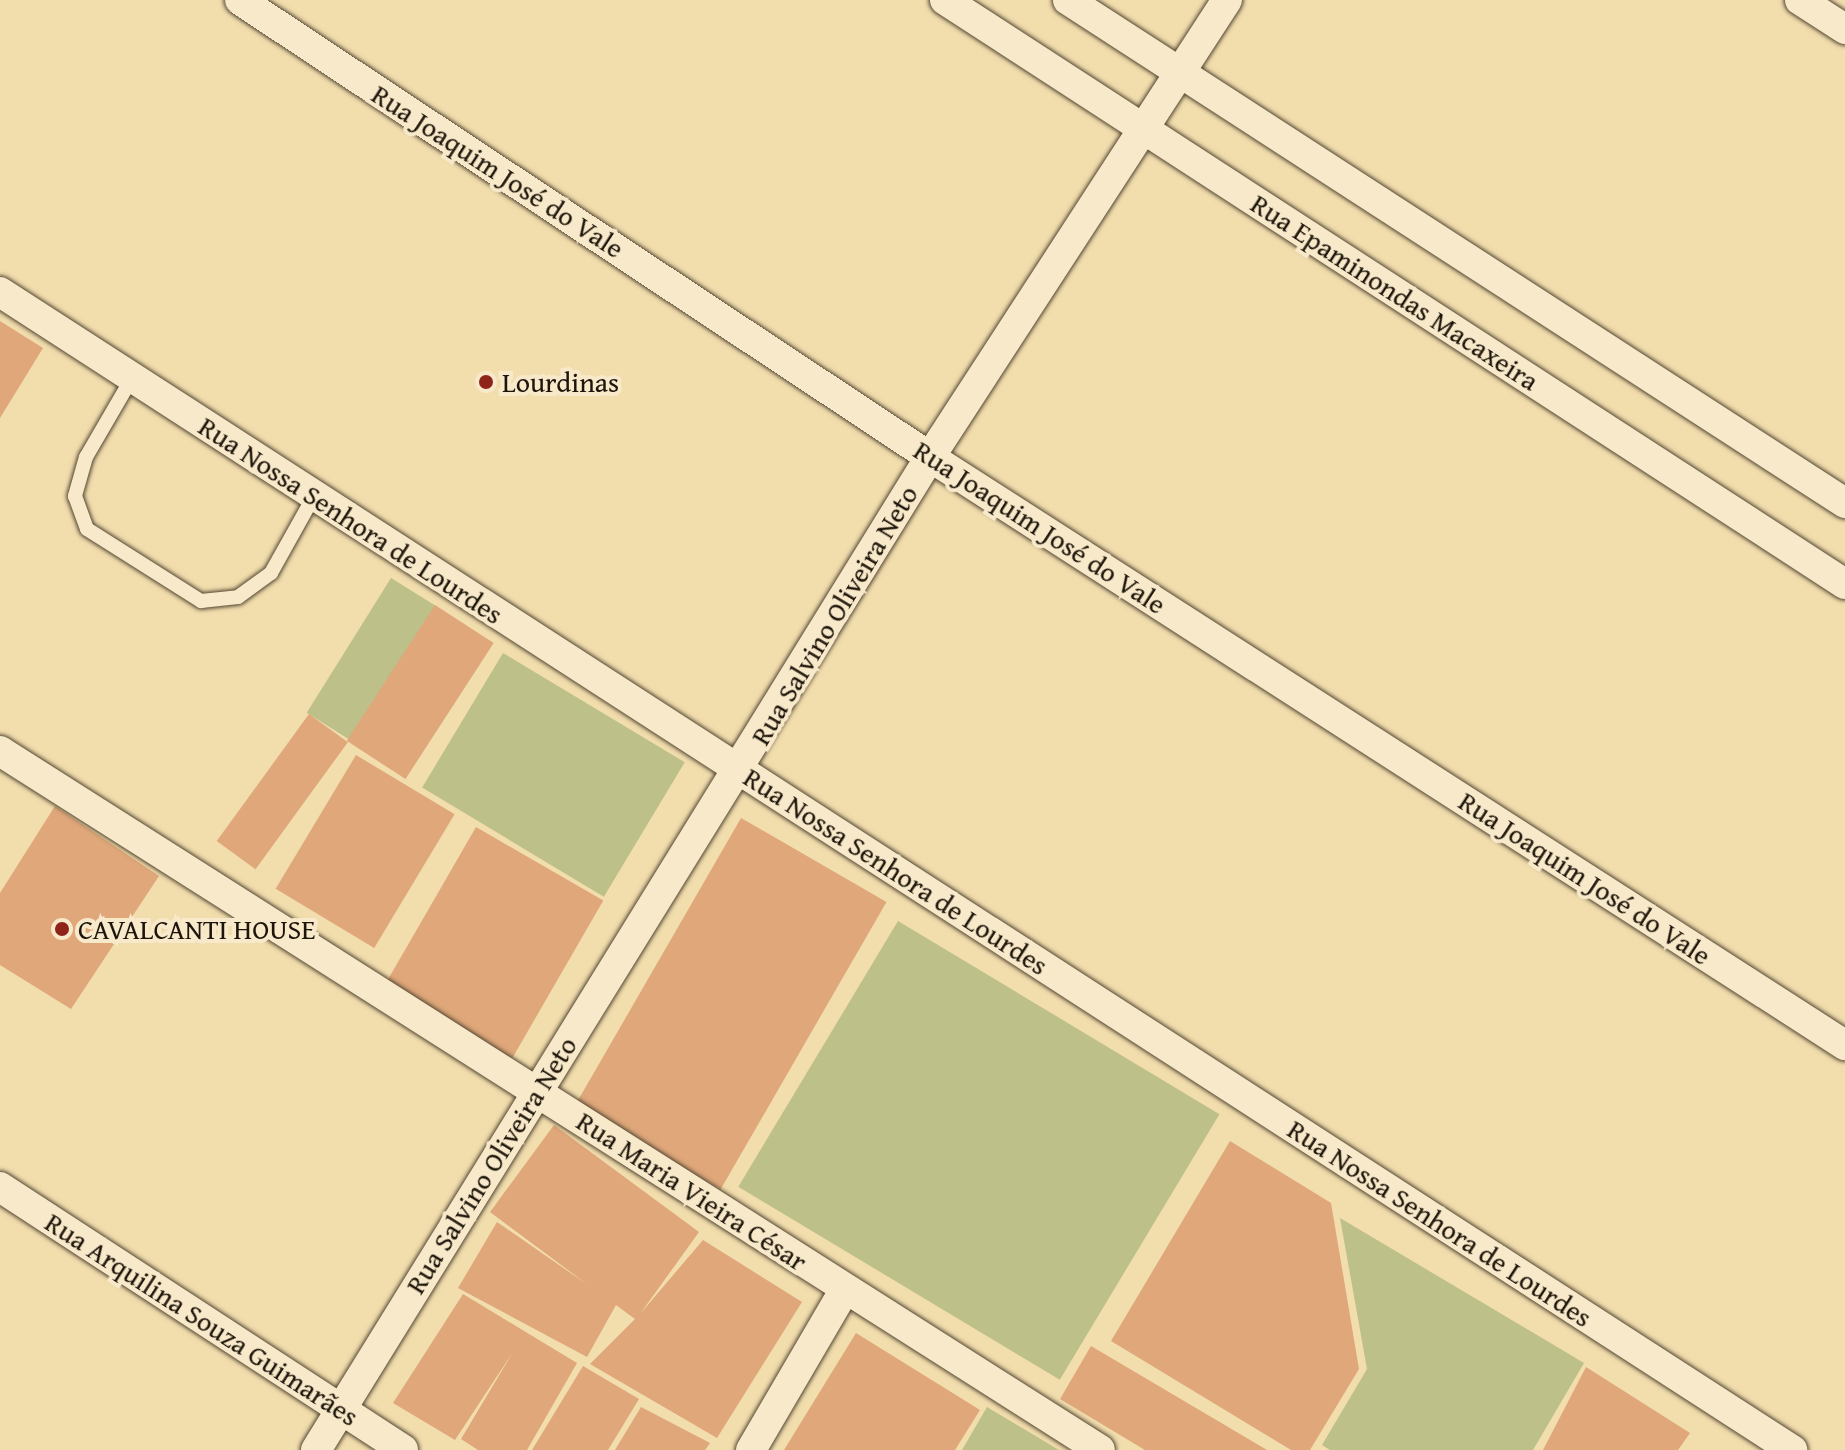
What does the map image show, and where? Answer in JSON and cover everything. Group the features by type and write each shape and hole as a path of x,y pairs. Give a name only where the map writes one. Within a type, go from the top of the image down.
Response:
{"street":[{"name":"Rua Joaquim José do Vale","path":"240,0 930,457 1845,1045"},
{"name":"Rua Epaminondas Macaxeira","path":"945,0 1845,584"},
{"path":"1068,0 1181,70 1845,503"},
{"name":"Rua Salvino Oliveira Neto","path":"316,1450 535,1090 740,770 930,457 1227,0"},
{"path":"1800,0 1845,29"},
{"name":"Rua Nossa Senhora de Lourdes","path":"0,292 1792,1450"},
{"name":"Rua Maria Vieira César","path":"0,751 377,996 535,1090 844,1291 1100,1450"},
{"name":"Rua Arquilina Souza Guimarães","path":"0,1187 403,1450"},
{"path":"751,1450 844,1291"}],"lane":[{"path":"132,378 82,470 75,496 87,529 201,601 238,597 271,573 314,496"}],"green space":[{"path":"391,578 435,606 351,740 307,713"},
{"path":"503,653 685,762 604,897 422,788"},
{"path":"898,921 1219,1114 1060,1380 738,1187"},
{"path":"1340,1218 1584,1363 1533,1450 1330,1450 1322,1445 1367,1369"},
{"path":"987,1407 1059,1450 962,1450"}],"building":[{"path":"0,321 43,348 0,418"},
{"path":"435,605 494,643 405,779 347,741"},
{"path":"309,714 348,742 256,869 217,841"},
{"path":"356,755 455,814 374,948 276,889"},
{"name":"CAVALCANTI HOUSE","path":"55,806 159,876 71,1009 0,965 0,893"},
{"path":"741,818 886,902 720,1190 575,1106"},
{"path":"476,827 603,900 507,1067 380,993"},
{"path":"554,1125 699,1232 640,1314 703,1240 802,1302 717,1438 590,1364 635,1319 616,1305 587,1357 458,1288 497,1222 588,1285 490,1212"},
{"path":"1230,1141 1331,1203 1359,1369 1310,1450 1291,1450 1111,1341"},
{"path":"463,1294 577,1363 527,1450 478,1450 461,1439 513,1352 455,1440 393,1403"},
{"path":"856,1333 980,1410 955,1450 784,1450"},
{"path":"1091,1346 1267,1450 1145,1450 1060,1399"},
{"path":"583,1366 639,1399 608,1450 532,1450"},
{"path":"1586,1367 1690,1433 1678,1450 1543,1450"},
{"path":"641,1407 710,1443 705,1450 615,1450"}],"place":[{"name":"Lourdinas","path":"486,382"},
{"name":"CAVALCANTI HOUSE","path":"62,929"}]}
